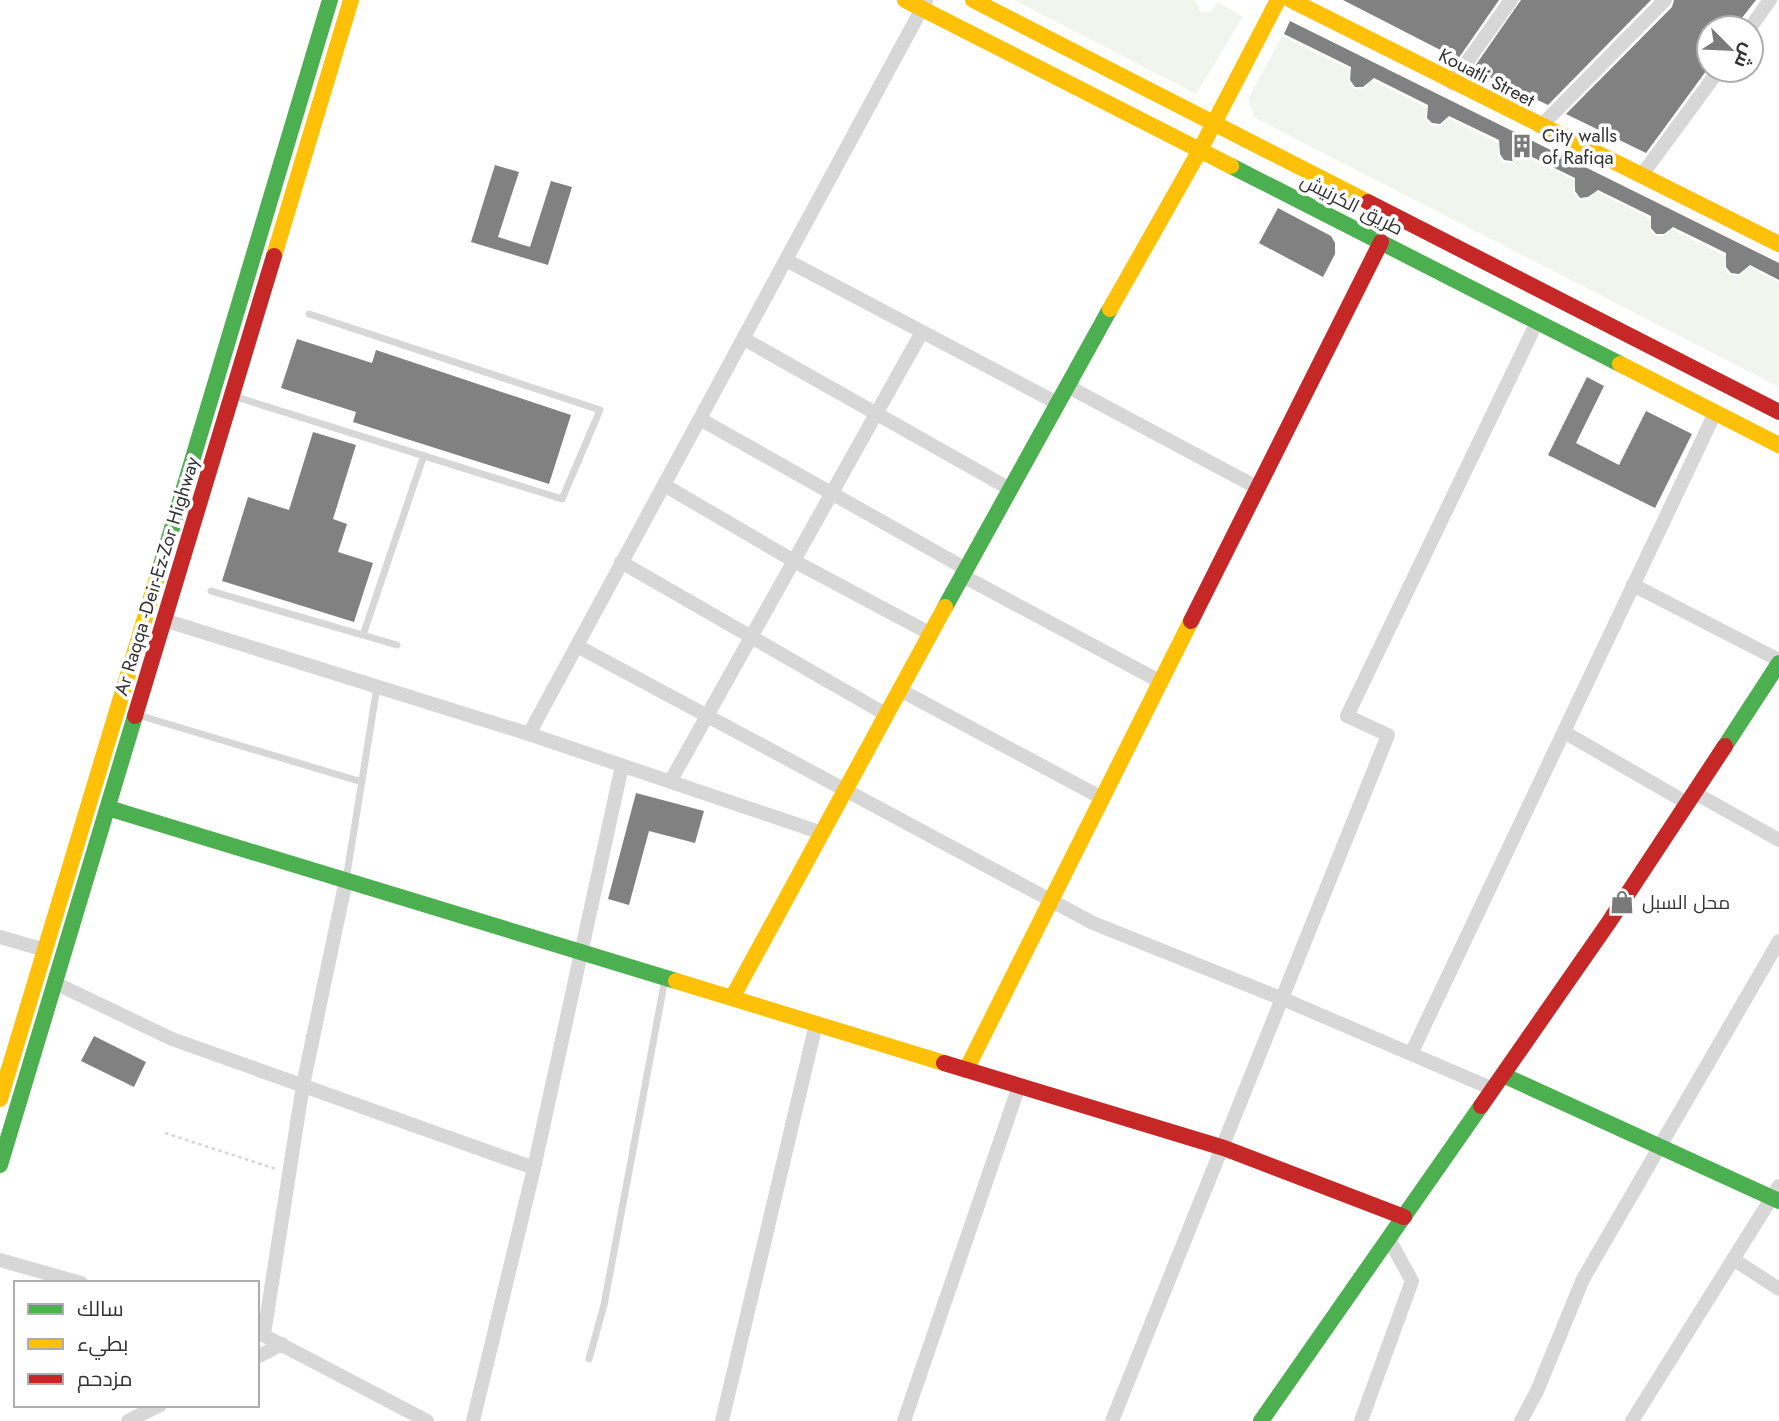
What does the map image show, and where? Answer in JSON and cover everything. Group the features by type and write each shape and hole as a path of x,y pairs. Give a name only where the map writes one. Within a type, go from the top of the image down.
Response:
{"main road":[{"name":"Ar Raqqa -Deir-Ez-Zor Highway","path":"0,1099 330,0"},
{"name":"Ar Raqqa -Deir-Ez-Zor Highway","path":"0,1165 351,0"},
{"name":"طريق الكرنيش","path":"905,0 925,4 1200,150 1779,445"},
{"name":"طريق الكرنيش","path":"973,0 1779,412"},
{"path":"732,998 1057,403 1200,150 1278,0"},
{"name":"Kouatli Street","path":"1291,0 1452,83 1779,244"},
{"path":"966,1070 1381,242"},
{"path":"1261,1421 1503,1075 1691,798 1779,662"},
{"path":"108,808 1224,1148 1405,1217"},
{"path":"1503,1075 1777,1195"}],"street":[{"path":"1452,83 1511,0"},
{"path":"1540,127 1665,0"},
{"path":"529,734 788,261 925,4"},
{"path":"1640,176 1709,84"},
{"path":"788,261 1057,403"},
{"path":"1112,1421 1388,735 1347,716 1537,322"},
{"path":"670,782 922,332"},
{"path":"744,339 1010,489"},
{"path":"1067,386 1258,488"},
{"path":"1411,1054 1715,413"},
{"path":"700,418 833,492 965,573 1161,682"},
{"path":"664,485 794,561 931,634"},
{"path":"621,562 887,715"},
{"path":"1633,585 1779,662"},
{"path":"164,620 529,734 822,833"},
{"path":"577,646 1093,923 1283,999 1493,1089"},
{"path":"900,691 1102,798"},
{"path":"1563,732 1779,840"},
{"path":"473,1421 534,1168 622,766"},
{"path":"346,880 303,1085 261,1333 427,1421"},
{"path":"0,937 45,950"},
{"path":"1521,1421 1537,1391 1583,1279 1779,941"},
{"path":"55,983 172,1038 534,1168"},
{"path":"722,1421 816,1024"},
{"path":"904,1421 1019,1086"},
{"path":"1632,1421 1733,1259 1777,1195"},
{"path":"1361,1421 1412,1281 1389,1239"},
{"path":"1733,1259 1779,1289"},
{"path":"0,1260 74,1281"},
{"path":"259,1356 282,1344"},
{"path":"128,1421 156,1407"}],"lane":[{"path":"232,396 562,499 600,410 309,314"},
{"path":"363,635 424,455"},
{"path":"211,591 397,645"},
{"path":"346,880 377,687"},
{"path":"136,714 362,782"},
{"path":"589,1359 604,1305 665,978"}],"path":[{"path":"164,1133 289,1173"}],"shaded area":[{"path":"1014,0 1195,0 1201,12 1211,12 1218,2 1243,17 1196,94"},
{"path":"1282,36 1351,70 1348,81 1354,89 1364,89 1371,80 1427,108 1425,118 1431,126 1441,126 1447,118 1500,144 1497,155 1503,163 1513,163 1520,154 1576,181 1573,192 1579,200 1589,200 1596,191 1651,219 1649,228 1655,236 1665,236 1671,229 1727,257 1724,268 1730,276 1740,276 1747,266 1779,282 1779,387 1255,118 1248,99"}],"building":[{"path":"1343,0 1499,0 1458,59"},
{"path":"1521,0 1651,0 1548,105 1473,69"},
{"path":"1674,0 1756,0 1745,14 1695,14 1697,84 1646,153 1566,114 1672,7"},
{"name":"City walls of Rafiqa","path":"1290,21 1779,263 1779,280 1750,265 1739,274 1731,273 1726,267 1726,253 1673,227 1664,234 1656,234 1651,228 1651,216 1598,190 1588,197 1580,198 1575,191 1575,178 1522,152 1512,161 1504,160 1500,154 1499,140 1449,116 1440,124 1432,123 1427,118 1428,105 1374,78 1363,87 1355,87 1350,80 1351,67 1284,34"},
{"path":"495,165 519,172 498,237 530,247 551,181 572,187 548,265 471,242"},
{"path":"1278,208 1331,236 1335,243 1335,254 1323,277 1259,243"},
{"path":"297,339 372,363 376,350 571,415 549,484 353,422 356,412 281,388"},
{"path":"1587,377 1604,386 1576,443 1619,465 1646,411 1692,434 1655,508 1548,455"},
{"path":"313,432 356,445 333,519 347,524 338,552 373,563 354,622 222,581 248,497 289,510"},
{"path":"636,793 704,811 695,843 649,831 629,905 608,899"},
{"path":"94,1036 146,1062 134,1087 81,1061"}],"traffic: fast":[{"path":"160,568 330,0"},
{"path":"1231,166 1620,364"},
{"path":"945,607 1110,309"},
{"path":"1725,746 1779,663"},
{"path":"0,1165 135,716"},
{"path":"108,808 676,981"},
{"path":"1503,1075 1779,1201"},
{"path":"1261,1421 1481,1106"}],"traffic: slow":[{"path":"274,256 351,0"},
{"path":"905,0 1231,166"},
{"path":"973,0 1368,202"},
{"path":"1110,309 1200,150 1278,0"},
{"path":"1291,0 1779,244"},
{"path":"1620,364 1779,445"},
{"path":"0,1099 160,568"},
{"path":"732,998 945,607"},
{"path":"966,1070 1191,621"},
{"path":"676,981 944,1063"}],"traffic: jam":[{"path":"1368,202 1779,412"},
{"path":"1191,621 1381,242"},
{"path":"135,716 274,256"},
{"path":"1481,1106 1609,922 1725,746"},
{"path":"944,1063 1224,1148 1404,1217"}],"place":[{"name":"City walls of Rafiqa","path":"1522,146"},
{"name":"محل السبل","path":"1622,902"}]}
